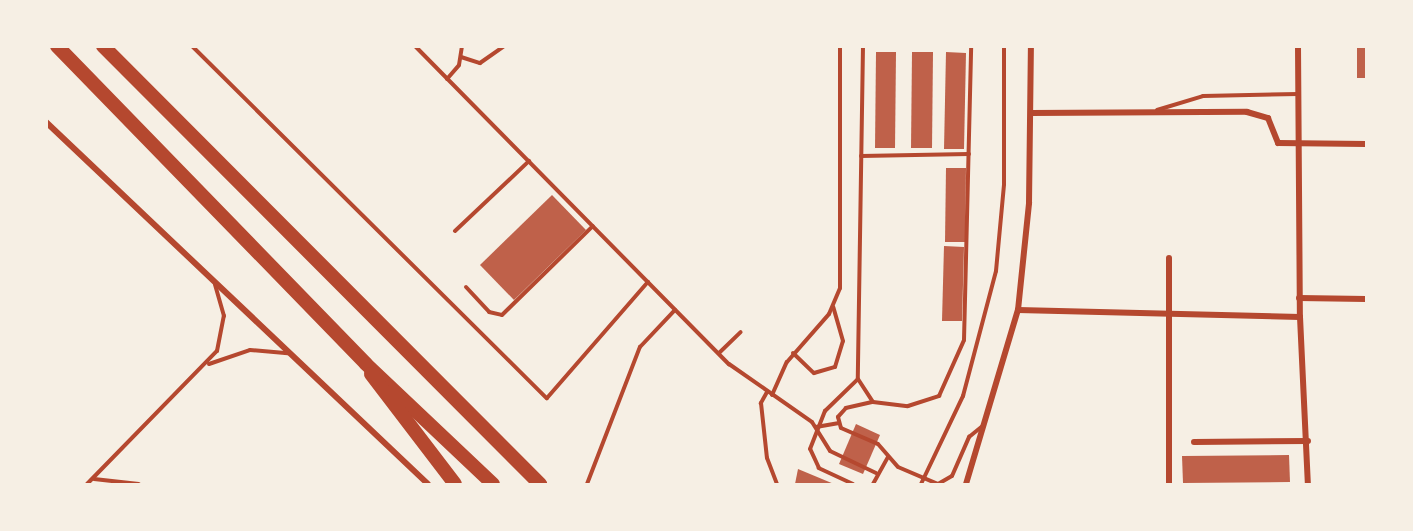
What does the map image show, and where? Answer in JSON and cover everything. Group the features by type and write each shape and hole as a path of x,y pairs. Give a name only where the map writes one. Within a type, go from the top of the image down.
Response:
{"highway":[{"path":"57,46 366,364 493,484"},
{"path":"103,46 540,484"},
{"path":"366,364 384,395 455,484"}],"street":[{"path":"966,484 987,423 1018,310 1031,113 1031,46"},
{"path":"1298,46 1299,298 1308,441 1308,484"},
{"path":"1031,113 1157,110 1264,116 1278,143 1299,146 1366,144"},
{"path":"46,122 300,358 428,484"},
{"path":"1169,258 1169,484"},
{"path":"1299,298 1366,298"},
{"path":"1018,310 1300,317"},
{"path":"1194,442 1308,441"}],"lane":[{"path":"192,46 547,398 648,282"},
{"path":"415,46 719,353 767,392 816,427 830,451 876,473"},
{"path":"447,79 461,57 462,46"},
{"path":"461,57 480,63 504,46"},
{"path":"772,395 793,353 833,307 840,277 840,46"},
{"path":"863,46 858,380 873,402"},
{"path":"838,423 846,408 873,402 908,406 932,400 956,366 967,313 971,46"},
{"path":"921,484 963,396 996,271 1004,195 1004,46"},
{"path":"1157,110 1203,96 1298,94"},
{"path":"861,156 969,154"},
{"path":"455,231 530,161"},
{"path":"466,287 489,312 502,315 593,226"},
{"path":"87,484 206,366 223,334 222,300 212,275"},
{"path":"793,353 814,373 835,367 843,341 833,307"},
{"path":"587,484 640,347 675,310"},
{"path":"719,353 741,332"},
{"path":"206,366 250,350 285,351 300,358"},
{"path":"854,484 814,463 810,449 816,427 858,380"},
{"path":"767,392 761,403 767,458 777,484"},
{"path":"816,427 838,423 878,444 888,457 924,478 946,482 969,436 987,423"},
{"path":"873,484 876,473 888,457"},
{"path":"93,478 139,484"}],"building":[{"path":"1357,46 1366,46 1366,78 1357,78"},
{"path":"876,52 896,52 895,148 875,148"},
{"path":"912,52 933,52 932,148 911,148"},
{"path":"946,52 966,53 964,149 944,149"},
{"path":"946,168 966,168 965,242 945,242"},
{"path":"552,195 586,230 514,300 480,265"},
{"path":"944,246 964,247 962,321 942,321"},
{"path":"856,424 880,435 863,474 839,464"},
{"path":"1289,455 1290,482 1183,483 1182,456"},
{"path":"798,469 834,484 795,484"}]}
